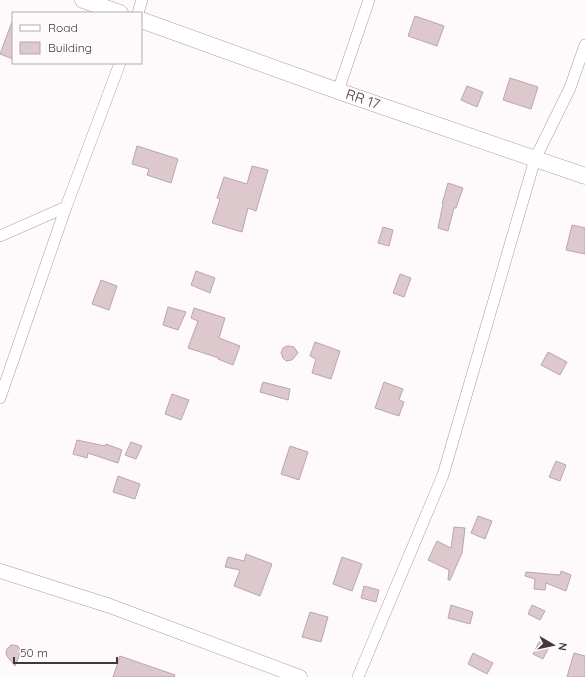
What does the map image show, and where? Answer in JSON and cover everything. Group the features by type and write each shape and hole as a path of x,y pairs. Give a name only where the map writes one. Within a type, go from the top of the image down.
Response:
{"main road":[{"path":"84,0 117,12"},
{"name":"RR 17","path":"142,20 338,91 585,176"}],"street":[{"path":"138,12 142,0"},
{"path":"338,91 369,0"},
{"path":"358,677 444,474 535,159 570,88 585,45"},
{"path":"0,398 66,207 120,64"},
{"path":"0,236 66,207"},
{"path":"0,571 110,606 300,677"}],"building":[{"path":"415,16 444,26 437,46 408,36"},
{"path":"12,22 12,59 0,54"},
{"path":"510,78 538,87 531,109 503,100"},
{"path":"467,86 483,92 477,107 461,100"},
{"path":"137,146 178,159 171,183 147,175 149,169 132,164"},
{"path":"252,166 268,170 256,211 248,208 242,232 212,223 220,199 217,198 224,177 247,184"},
{"path":"448,183 463,188 456,208 454,208 448,231 438,228 442,204"},
{"path":"572,225 585,228 585,254 566,250"},
{"path":"383,227 393,230 389,246 378,243"},
{"path":"196,271 215,278 210,293 191,285"},
{"path":"400,274 411,278 404,297 393,293"},
{"path":"101,280 117,286 109,310 92,304"},
{"path":"168,307 186,312 178,330 163,325"},
{"path":"194,308 225,318 219,338 240,346 233,365 218,359 219,358 188,348 198,321 191,318"},
{"path":"315,342 340,351 331,379 312,373 316,359 310,356"},
{"path":"287,346 294,347 298,353 292,360 286,361 281,353 283,348"},
{"path":"548,352 567,362 560,375 541,365"},
{"path":"263,382 290,389 288,400 260,392"},
{"path":"384,382 403,389 399,400 404,402 399,416 375,408"},
{"path":"172,394 189,400 181,420 165,414"},
{"path":"77,440 105,446 106,444 122,450 118,463 88,453 87,458 73,454"},
{"path":"131,442 142,446 136,459 125,455"},
{"path":"290,446 308,452 299,480 281,474"},
{"path":"556,461 566,465 560,481 549,477"},
{"path":"118,476 140,484 135,499 113,492"},
{"path":"478,516 492,521 485,539 471,533"},
{"path":"454,527 465,528 462,553 450,580 448,580 449,570 428,560 437,541 451,548"},
{"path":"246,554 272,564 260,596 234,586 240,570 225,567 228,557 244,561"},
{"path":"342,557 362,564 352,591 333,584"},
{"path":"561,571 571,575 566,591 546,583 545,590 534,589 535,579 525,576 526,572 560,575"},
{"path":"364,586 379,590 376,602 361,598"},
{"path":"451,605 473,612 470,624 448,618"},
{"path":"532,605 545,611 540,620 528,614"},
{"path":"310,612 328,617 321,642 302,637"},
{"path":"539,642 549,647 543,659 533,654"},
{"path":"11,645 18,646 20,650 15,666 6,654 7,649"},
{"path":"473,653 493,663 487,674 468,664"},
{"path":"574,653 585,656 585,677 567,677"},
{"path":"120,656 175,675 174,677 113,677"}]}
